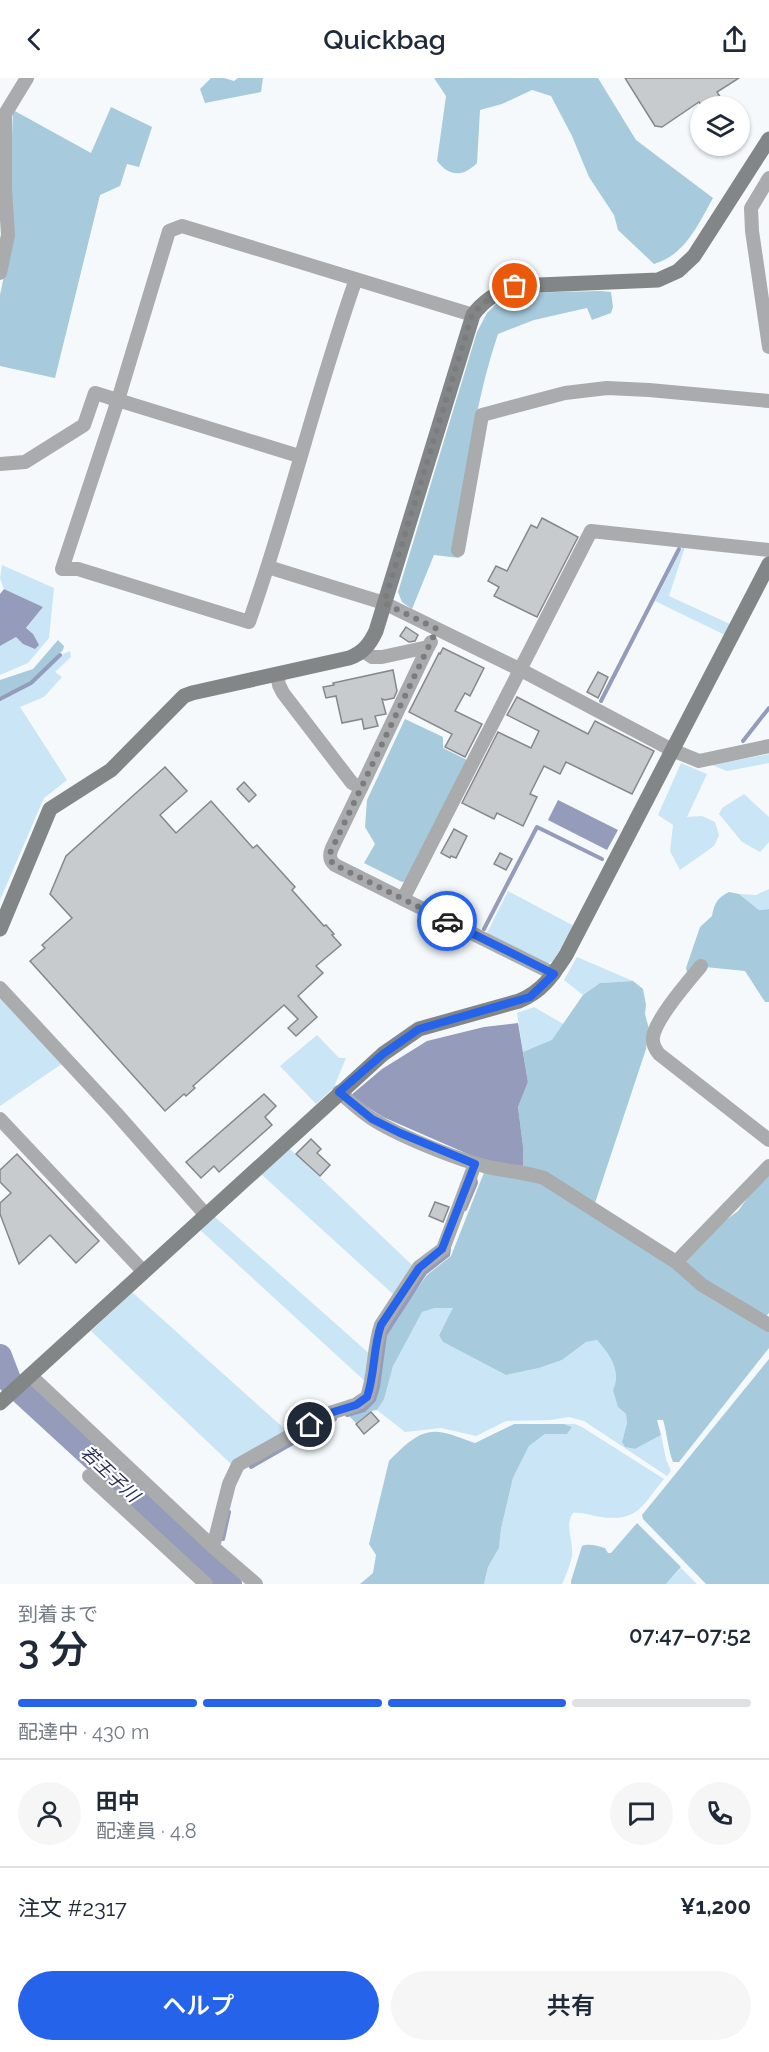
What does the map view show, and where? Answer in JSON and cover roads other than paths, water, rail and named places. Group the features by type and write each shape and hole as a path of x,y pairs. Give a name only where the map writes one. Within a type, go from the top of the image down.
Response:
{"street":[{"path":"0,273 8,235 3,189 5,114 27,78"},
{"path":"0,929 50,809 56,803 111,770 183,696 349,658 363,651 371,641 376,631 472,315 482,303 498,292 515,286 658,280 678,271 694,256 708,237 745,173 769,139"},
{"path":"769,178 752,208 752,231 769,347"},
{"path":"356,279 249,622 78,569 62,569 118,400 170,231 182,226 356,279 472,315"},
{"path":"458,550 482,415 564,393 607,388 769,401"},
{"path":"0,464 25,462 84,425 95,393 299,456"},
{"path":"403,899 591,531 769,550"},
{"path":"3,1397 383,1054 413,1032 431,1024 530,997 554,974 582,926 769,564"},
{"path":"268,567 384,603 521,670 672,750 699,761 769,746"},
{"path":"437,629 332,848 331,861 554,974"},
{"path":"363,651 372,657 382,657 428,647"},
{"path":"277,674 283,693 352,783 361,788"},
{"path":"701,966 664,1014 653,1036 654,1047 659,1054 769,1140"},
{"path":"0,987 205,1214"},
{"path":"339,1092 372,1119 400,1133 475,1164 500,1170 524,1172 544,1178 676,1262 702,1285 769,1325"},
{"path":"0,1119 143,1271"},
{"path":"213,1547 229,1484 238,1465 330,1413 356,1405 367,1397 381,1325 419,1268 442,1249 475,1164"},
{"path":"676,1262 769,1166"},
{"path":"28,1376 256,1584"},
{"path":"89,1476 206,1584"}],"waterway":[{"path":"601,701 679,549"},
{"path":"0,699 31,683 60,655"},
{"path":"743,741 769,708"},
{"path":"484,929 537,827 602,859"},
{"path":"465,1209 476,1183 475,1177"},
{"path":"347,1415 364,1410 374,1400 385,1335 425,1273 448,1255 449,1249"},
{"name":"若王子川","path":"0,1356 10,1382 230,1584"},
{"path":"251,1467 335,1419"},
{"path":"223,1539 229,1512"},
{"name":"若王子川","path":"204,1561 209,1555"}]}
